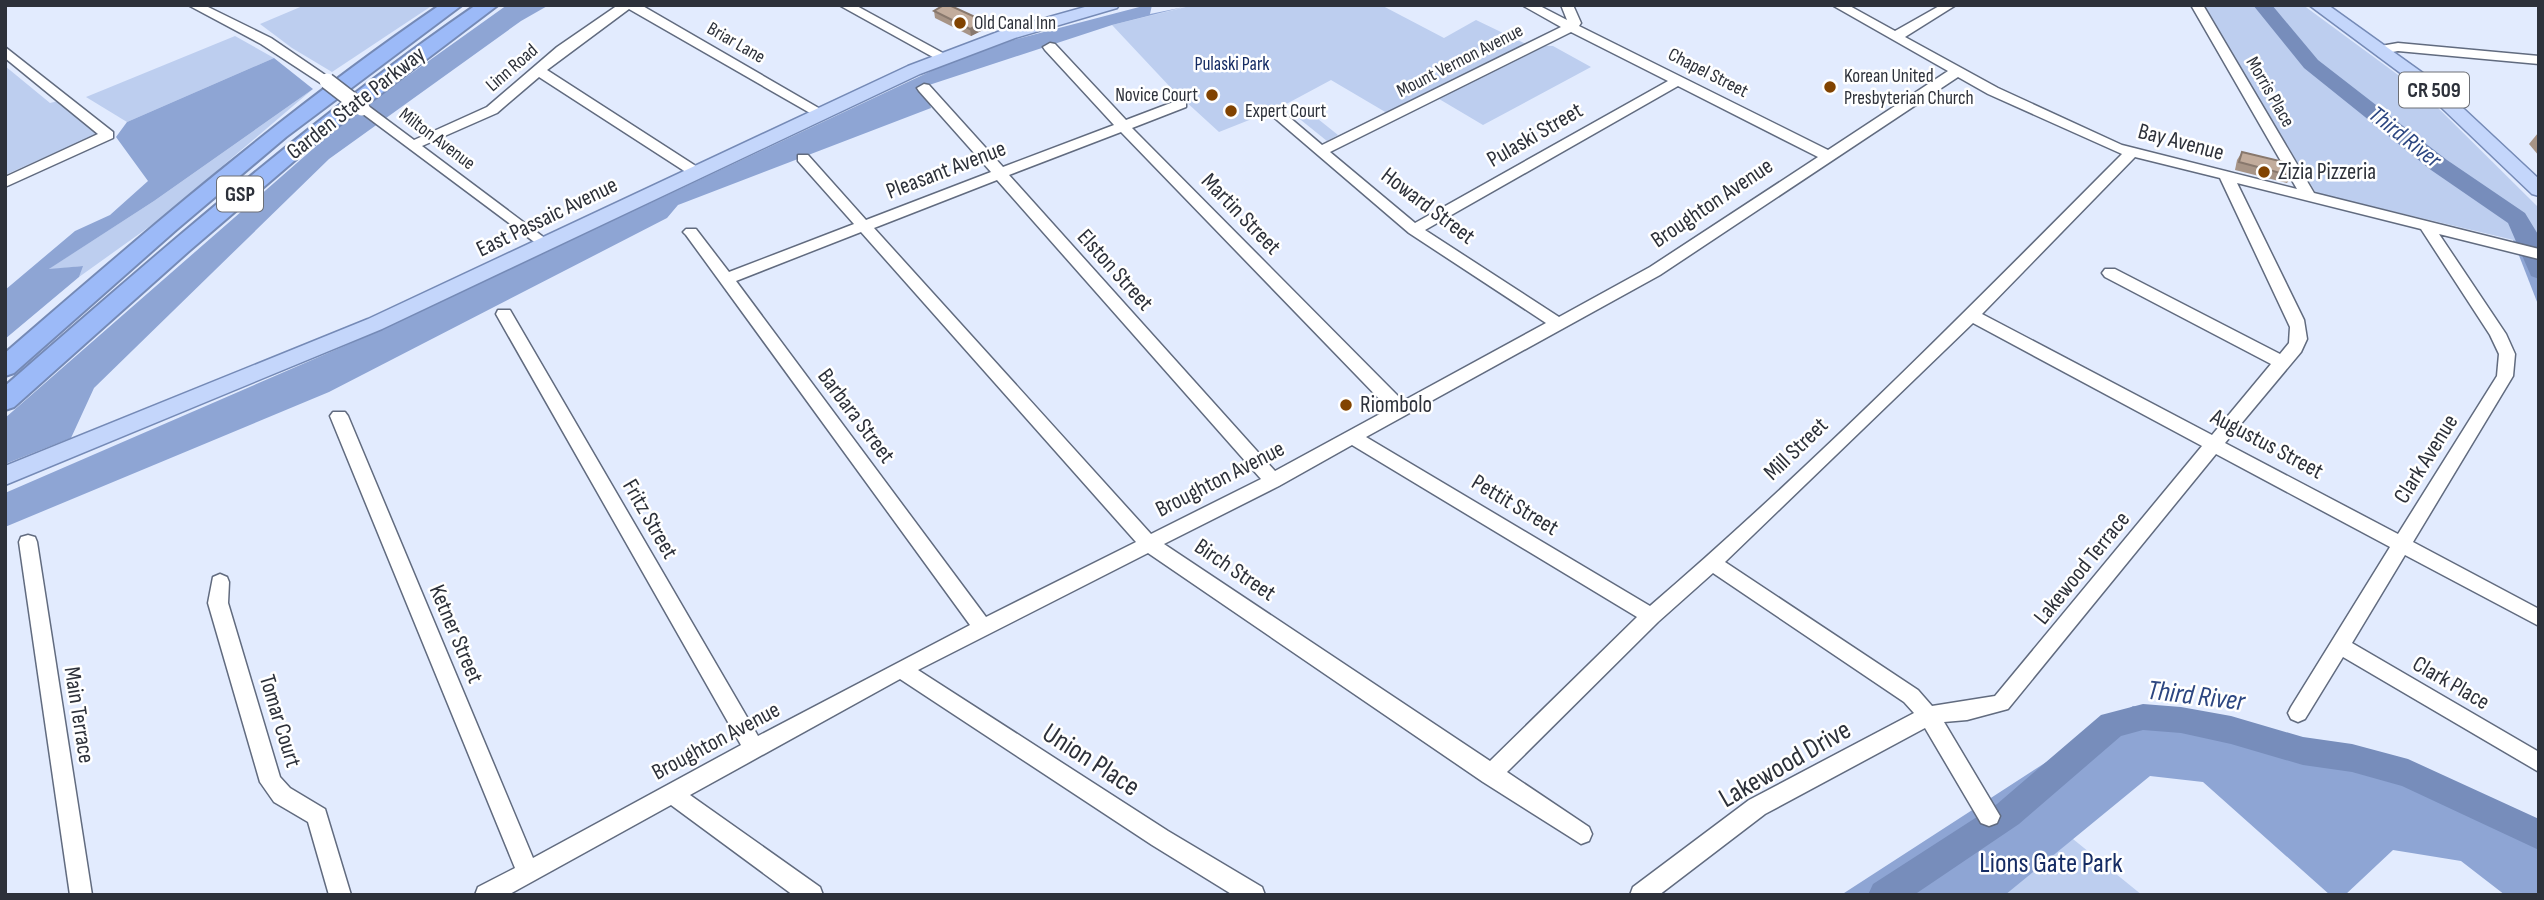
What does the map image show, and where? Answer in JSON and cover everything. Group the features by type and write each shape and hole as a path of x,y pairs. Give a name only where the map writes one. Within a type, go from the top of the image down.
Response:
{"highway":[{"name":"Garden State Parkway","path":"5,367 278,132 340,83 453,5"},
{"name":"Garden State Parkway","path":"5,401 240,195 360,96 489,5"}],"main road":[{"name":"East Passaic Avenue","path":"5,476 375,324 945,58 1009,34 1110,5"},
{"name":"CR 509","path":"2317,5 2446,100 2539,190"}],"street":[{"name":"Milton Avenue","path":"194,5 266,41 327,81 545,245"},
{"name":"Linn Road","path":"414,145 492,110 562,50 629,5"},
{"name":"Briar Lane","path":"629,5 822,114"},
{"path":"845,5 945,58"},
{"name":"Mount Vernon Avenue","path":"1528,5 1572,26"},
{"path":"1567,5 1575,23 1572,26"},
{"name":"Bay Avenue","path":"1838,5 1956,72 2084,135 2131,153 2539,254"},
{"path":"1895,37 1951,5"},
{"name":"Morris Place","path":"2197,5 2310,198"},
{"name":"Mount Vernon Avenue","path":"1321,151 1572,26"},
{"name":"Chapel Street","path":"1572,26 1826,156"},
{"name":"Martin Street","path":"1050,47 1123,126 1401,410"},
{"path":"2380,50 2398,47 2539,60"},
{"path":"5,51 108,135 5,183"},
{"path":"538,71 697,173"},
{"name":"Broughton Avenue","path":"486,895 901,669 1273,481 1655,271 1956,72"},
{"name":"Pulaski Street","path":"1414,230 1679,80"},
{"name":"Elston Street","path":"924,88 1273,481"},
{"name":"Pleasant Avenue","path":"726,279 1181,104"},
{"name":"Howard Street","path":"1277,114 1414,230 1559,324"},
{"name":"Mill Street","path":"1490,775 1651,616 1712,563 1971,315 2131,153"},
{"name":"Birch Street","path":"803,158 862,227 1149,544 1581,834"},
{"name":"Lakewood Terrace","path":"1928,715 1967,711 2001,702 2282,362 2299,346 2301,335 2227,177"},
{"name":"Clark Avenue","path":"2298,713 2505,376 2507,354 2498,334 2428,228"},
{"name":"Barbara Street","path":"691,232 984,627"},
{"path":"2110,273 2282,362"},
{"name":"Fritz Street","path":"503,314 754,748"},
{"name":"Augustus Street","path":"1971,315 2539,618"},
{"name":"Ketner Street","path":"339,416 527,871"},
{"name":"Pettit Street","path":"1353,437 1651,616"},
{"name":"Main Terrace","path":"28,542 81,895"},
{"path":"1712,563 1911,696 1928,715 1989,816"},
{"name":"Tomar Court","path":"220,582 218,603 271,782 282,795 317,816 340,895"},
{"name":"Clark Place","path":"2339,645 2539,763"},
{"name":"Union Place","path":"901,669 1160,838 1254,895"},
{"name":"Lakewood Drive","path":"1641,895 1757,807 1908,729 1928,715"},
{"path":"671,793 811,895"}],"green space":[{"path":"305,5 433,5 332,72 292,48 260,24"},
{"name":"Pulaski Park","path":"1194,5 1381,5 1444,38 1476,20 1528,45 1553,46 1591,67 1483,125 1429,93 1387,113 1331,80 1277,109 1219,132 1172,89 1112,25"},
{"path":"2202,5 2303,5 2424,94 2539,208 2539,246 2316,193"},
{"path":"235,36 274,58 127,122 86,97"},
{"path":"5,66 50,103 58,101 99,133 5,175"},
{"path":"313,89 160,219 79,277 82,266 47,270 154,201"},
{"path":"1303,107 1338,135 1327,141 1291,112"},
{"name":"Lions Gate Park","path":"2052,822 2142,895 1957,895"}],"shaded area":[{"path":"507,5 549,5 521,21 329,159 94,388 71,438 5,464 5,418 346,120"},
{"path":"1152,5 1150,14 1184,7 1112,25 926,86 931,108 678,205 667,218 329,392 5,527 5,493 365,337 944,65 1013,40"},
{"path":"274,58 313,89 154,201 49,269 83,266 79,277 5,339 5,290 75,231 110,215 148,181 116,137 127,122"},
{"path":"2513,240 2539,246 2539,307"},
{"path":"2133,706 2398,757 2539,824 2539,895 2505,895 2461,861 2393,850 2345,895 2330,895 2203,782 2150,776 2005,895 1841,895"}],"building":[{"path":"944,5 984,21 970,29 934,11"},
{"path":"2242,152 2284,162 2292,176 2239,162"}],"waterway":[{"name":"Third River","path":"2262,5 2311,64 2439,165 2517,218 2528,237 2539,271"},
{"name":"Third River","path":"1885,895 2008,814 2112,725 2143,717 2181,720 2231,730 2303,751 2352,758 2408,773 2539,835"}],"place":[{"name":"Old Canal Inn","path":"960,23"},
{"name":"Korean United Presbyterian Church","path":"1830,87"},
{"name":"Novice Court","path":"1212,95"},
{"name":"Expert Court","path":"1231,111"},
{"name":"Zizia Pizzeria","path":"2264,172"},
{"name":"Riombolo","path":"1346,405"}]}
